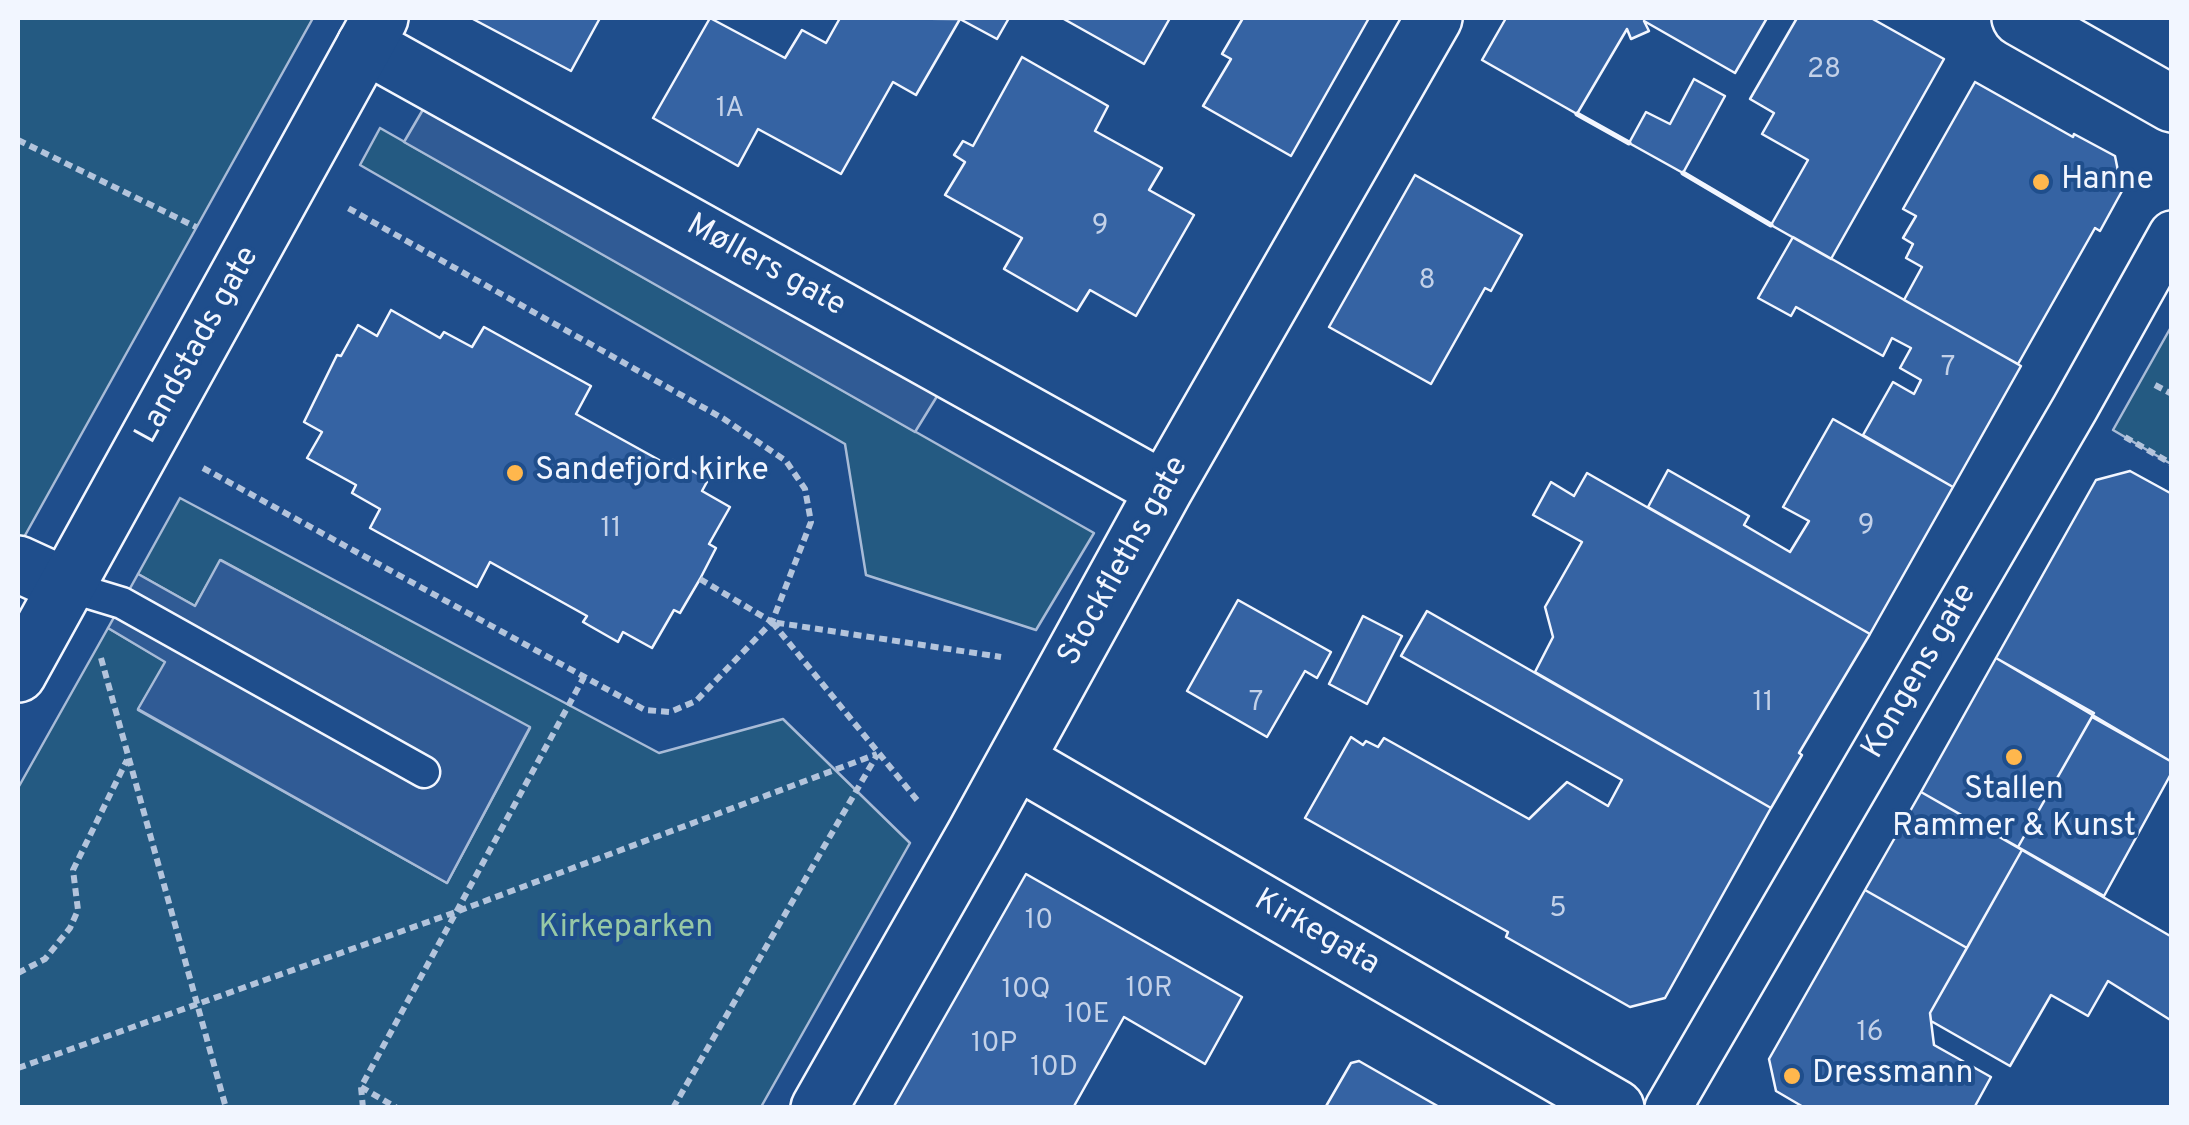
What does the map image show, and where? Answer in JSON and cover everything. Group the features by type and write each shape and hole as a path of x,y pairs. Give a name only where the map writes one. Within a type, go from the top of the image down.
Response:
{"street":[{"name":"Stockfleths gate","path":"819,1108 1164,490 1434,18"},
{"path":"2020,18 2172,104"},
{"name":"Møllers gate","path":"373,31 1164,490"},
{"name":"Landstads gate","path":"18,674 373,31"},
{"name":"Kongens gate","path":"1668,1108 2172,234"},
{"path":"18,564 66,586"},
{"name":"Kirkegata","path":"1016,760 1616,1108"}],"lane":[{"path":"66,586 122,603 424,772"}],"path":[{"path":"18,140 197,228"},
{"path":"198,464 645,710 670,712 696,700 772,622 812,522 804,489 786,461 724,418 338,203"},
{"path":"700,579 772,622 917,800"},
{"path":"772,622 1002,658"},
{"path":"98,647 226,1108"},
{"path":"363,1108 361,1087 584,677"},
{"path":"18,1068 453,913 877,754"},
{"path":"673,1108 877,754"},
{"path":"18,973 45,959 70,928 78,910 73,870 128,758"},
{"path":"361,1087 397,1108"}],"green space":[{"path":"18,18 313,18 18,548"},
{"path":"380,128 1094,533 1036,630 866,575 845,444 360,165"},
{"path":"2171,327 2171,464 2113,430"},
{"name":"Kirkeparken","path":"180,498 659,753 783,719 910,843 761,1107 18,1108 18,788 108,628 166,662 138,710 447,883 530,728 221,560 195,606 138,574"}],"shaded area":[{"path":"438,84 952,372 915,432 404,142"},
{"path":"220,560 530,727 447,883 138,709 165,662 108,628 138,574 195,606"}],"building":[{"path":"471,18 600,18 571,71"},
{"path":"710,18 785,58 802,30 826,43 840,18 960,19 916,95 893,82 841,174 758,129 738,166 653,118"},
{"path":"958,18 1009,18 997,39"},
{"path":"1062,18 1170,18 1144,64"},
{"path":"1243,18 1369,18 1291,156 1203,106 1231,59 1222,54"},
{"path":"1506,18 1767,18 1735,73 1644,21 1649,31 1631,39 1627,29 1577,114 1482,60"},
{"path":"1797,18 1871,18 1944,59 1831,259 1771,225 1808,160 1762,134 1774,113 1750,99"},
{"path":"1022,57 1108,106 1095,131 1162,168 1149,190 1194,215 1136,316 1090,290 1077,311 1004,269 1022,238 945,195 965,162 954,155 963,141 973,146"},
{"path":"1694,79 1725,96 1683,173 1629,143 1646,112 1670,124"},
{"path":"1975,82 2115,156 2122,191 2100,231 2095,228 2018,364 1904,300 1922,267 1906,258 1913,244 1903,238 1916,216 1903,209"},
{"path":"1415,175 1522,235 1491,291 1485,288 1431,384 1329,327"},
{"path":"1793,237 2021,366 1953,487 1863,435 1893,382 1914,394 1921,380 1900,368 1911,348 1892,338 1883,356 1796,307 1791,316 1758,298"},
{"name":"Sandefjord kirke","path":"391,310 440,338 444,332 472,347 484,327 591,386 576,414 670,466 673,460 708,480 702,491 730,507 709,544 716,548 700,579 680,613 674,610 652,648 623,632 618,642 583,622 587,616 490,562 477,587 370,528 380,509 352,493 356,485 307,458 322,432 304,422 337,355 341,356 358,325 377,336"},
{"path":"1833,419 1953,487 1870,634 1648,507 1668,470 1749,516 1744,525 1790,552 1809,521 1783,507"},
{"path":"2130,471 2172,494 2172,762 1996,658 2096,480"},
{"path":"1587,473 1870,634 1771,808 1535,672 1553,637 1545,607 1582,542 1533,515 1551,482 1574,496"},
{"path":"1238,600 1331,652 1317,678 1305,671 1267,737 1187,691"},
{"path":"1427,611 1771,808 1665,998 1630,1007 1506,937 1508,932 1305,818 1351,737 1363,745 1366,741 1378,747 1384,738 1529,819 1567,782 1608,806 1622,780 1401,656"},
{"path":"1363,616 1402,636 1367,704 1329,684"},
{"path":"1996,658 2094,713 2018,847 1921,792"},
{"path":"2092,717 2172,762 2172,772 2104,896 2018,847"},
{"path":"1921,792 2022,850 1967,948 1865,890"},
{"path":"2022,850 2172,937 2172,1021 2108,981 2088,1016 2051,995 2010,1066 1931,1021 1930,1013"},
{"path":"1026,874 1242,997 1205,1064 1124,1017 1073,1108 893,1108"},
{"path":"1865,890 1967,948 1930,1013 1934,1045 1991,1077 1974,1108 1805,1108 1776,1091 1769,1059"},
{"path":"1359,1061 1441,1108 1325,1108 1351,1063"}],"wall":[{"path":"1577,114 1629,143"},
{"path":"1683,173 1771,225"}],"place":[{"name":"Hanne","path":"2041,182"},
{"name":"Sandefjord kirke","path":"515,473"},
{"name":"Stallen Rammer & Kunst","path":"2014,757"},
{"name":"Dressmann","path":"1792,1076"}]}
